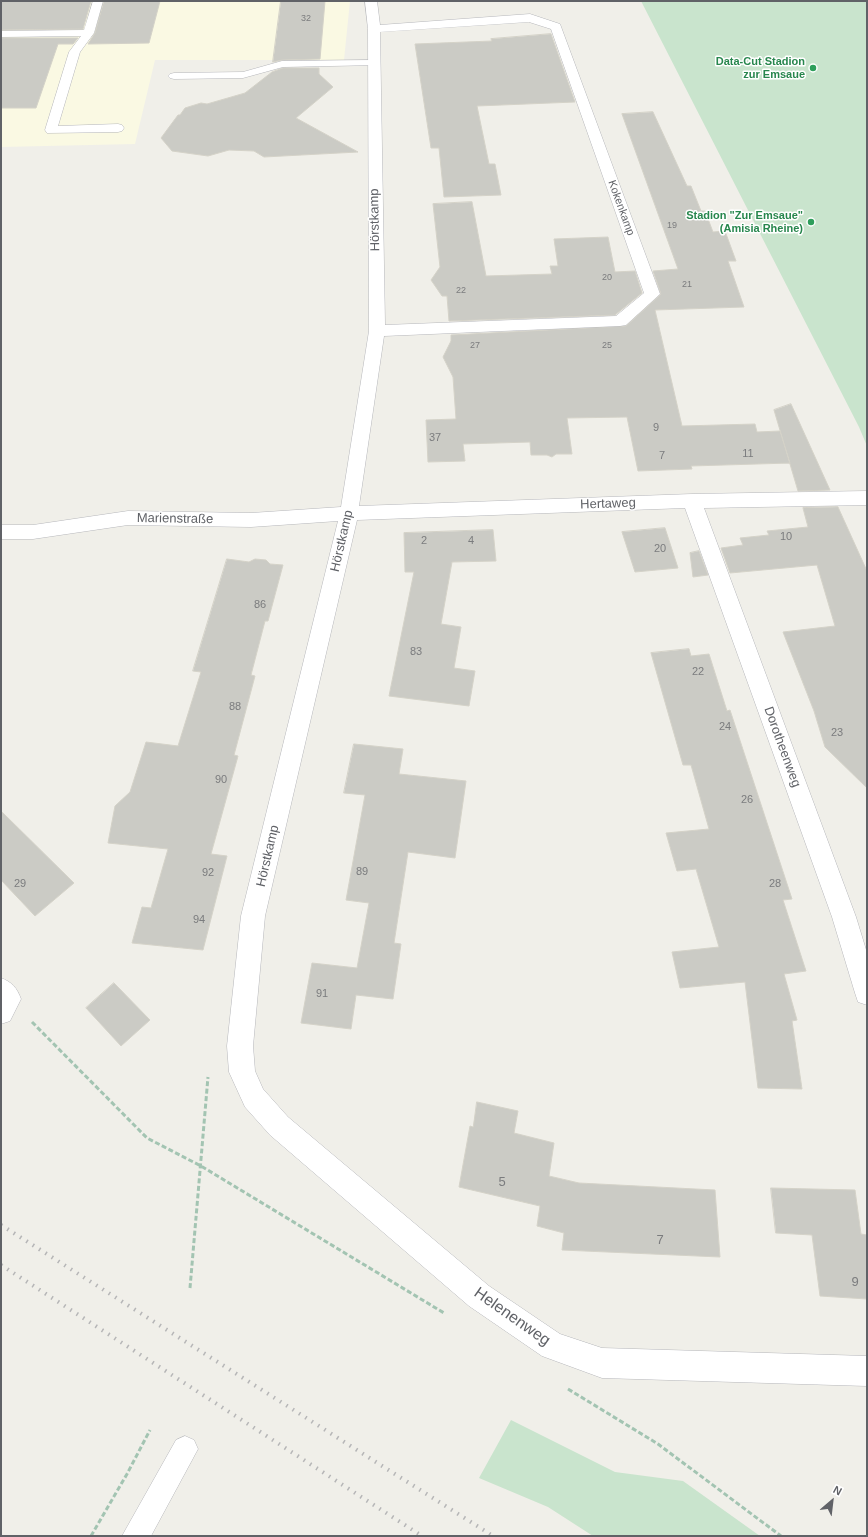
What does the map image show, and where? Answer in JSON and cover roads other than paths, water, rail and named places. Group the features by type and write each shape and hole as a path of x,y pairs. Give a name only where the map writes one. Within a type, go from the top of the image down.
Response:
{"street":[{"name":"Hörstkamp","path":"242,1072 240,1046 253,916 349,513 377,331 374,29 371,1"},
{"name":"Kokenkamp","path":"374,29 530,18 556,27 652,294 620,321 377,331"},
{"name":"Hertaweg","path":"349,513 692,501 867,498"},
{"name":"Dorotheenweg","path":"692,501 844,917 867,993"},
{"name":"Marienstraße","path":"1,532 33,532 128,518 251,520 349,513"},
{"name":"Helenenweg","path":"242,1072 254,1098 279,1126 479,1296 552,1346 602,1364 867,1370"}],"lane":[{"path":"98,1 89,33 75,52 51,130 118,128"},
{"path":"1,34 89,33"},
{"path":"174,76 243,75 282,64 374,63"},
{"path":"136,1536 185,1449"}],"railway":[{"path":"1,1225 493,1536"},
{"path":"1,1265 422,1536"}],"place":[{"name":"Data-Cut Stadion zur Emsaue","path":"813,68"},
{"name":"Stadion \"Zur Emsaue\" (Amisia Rheine)","path":"811,222"}]}
